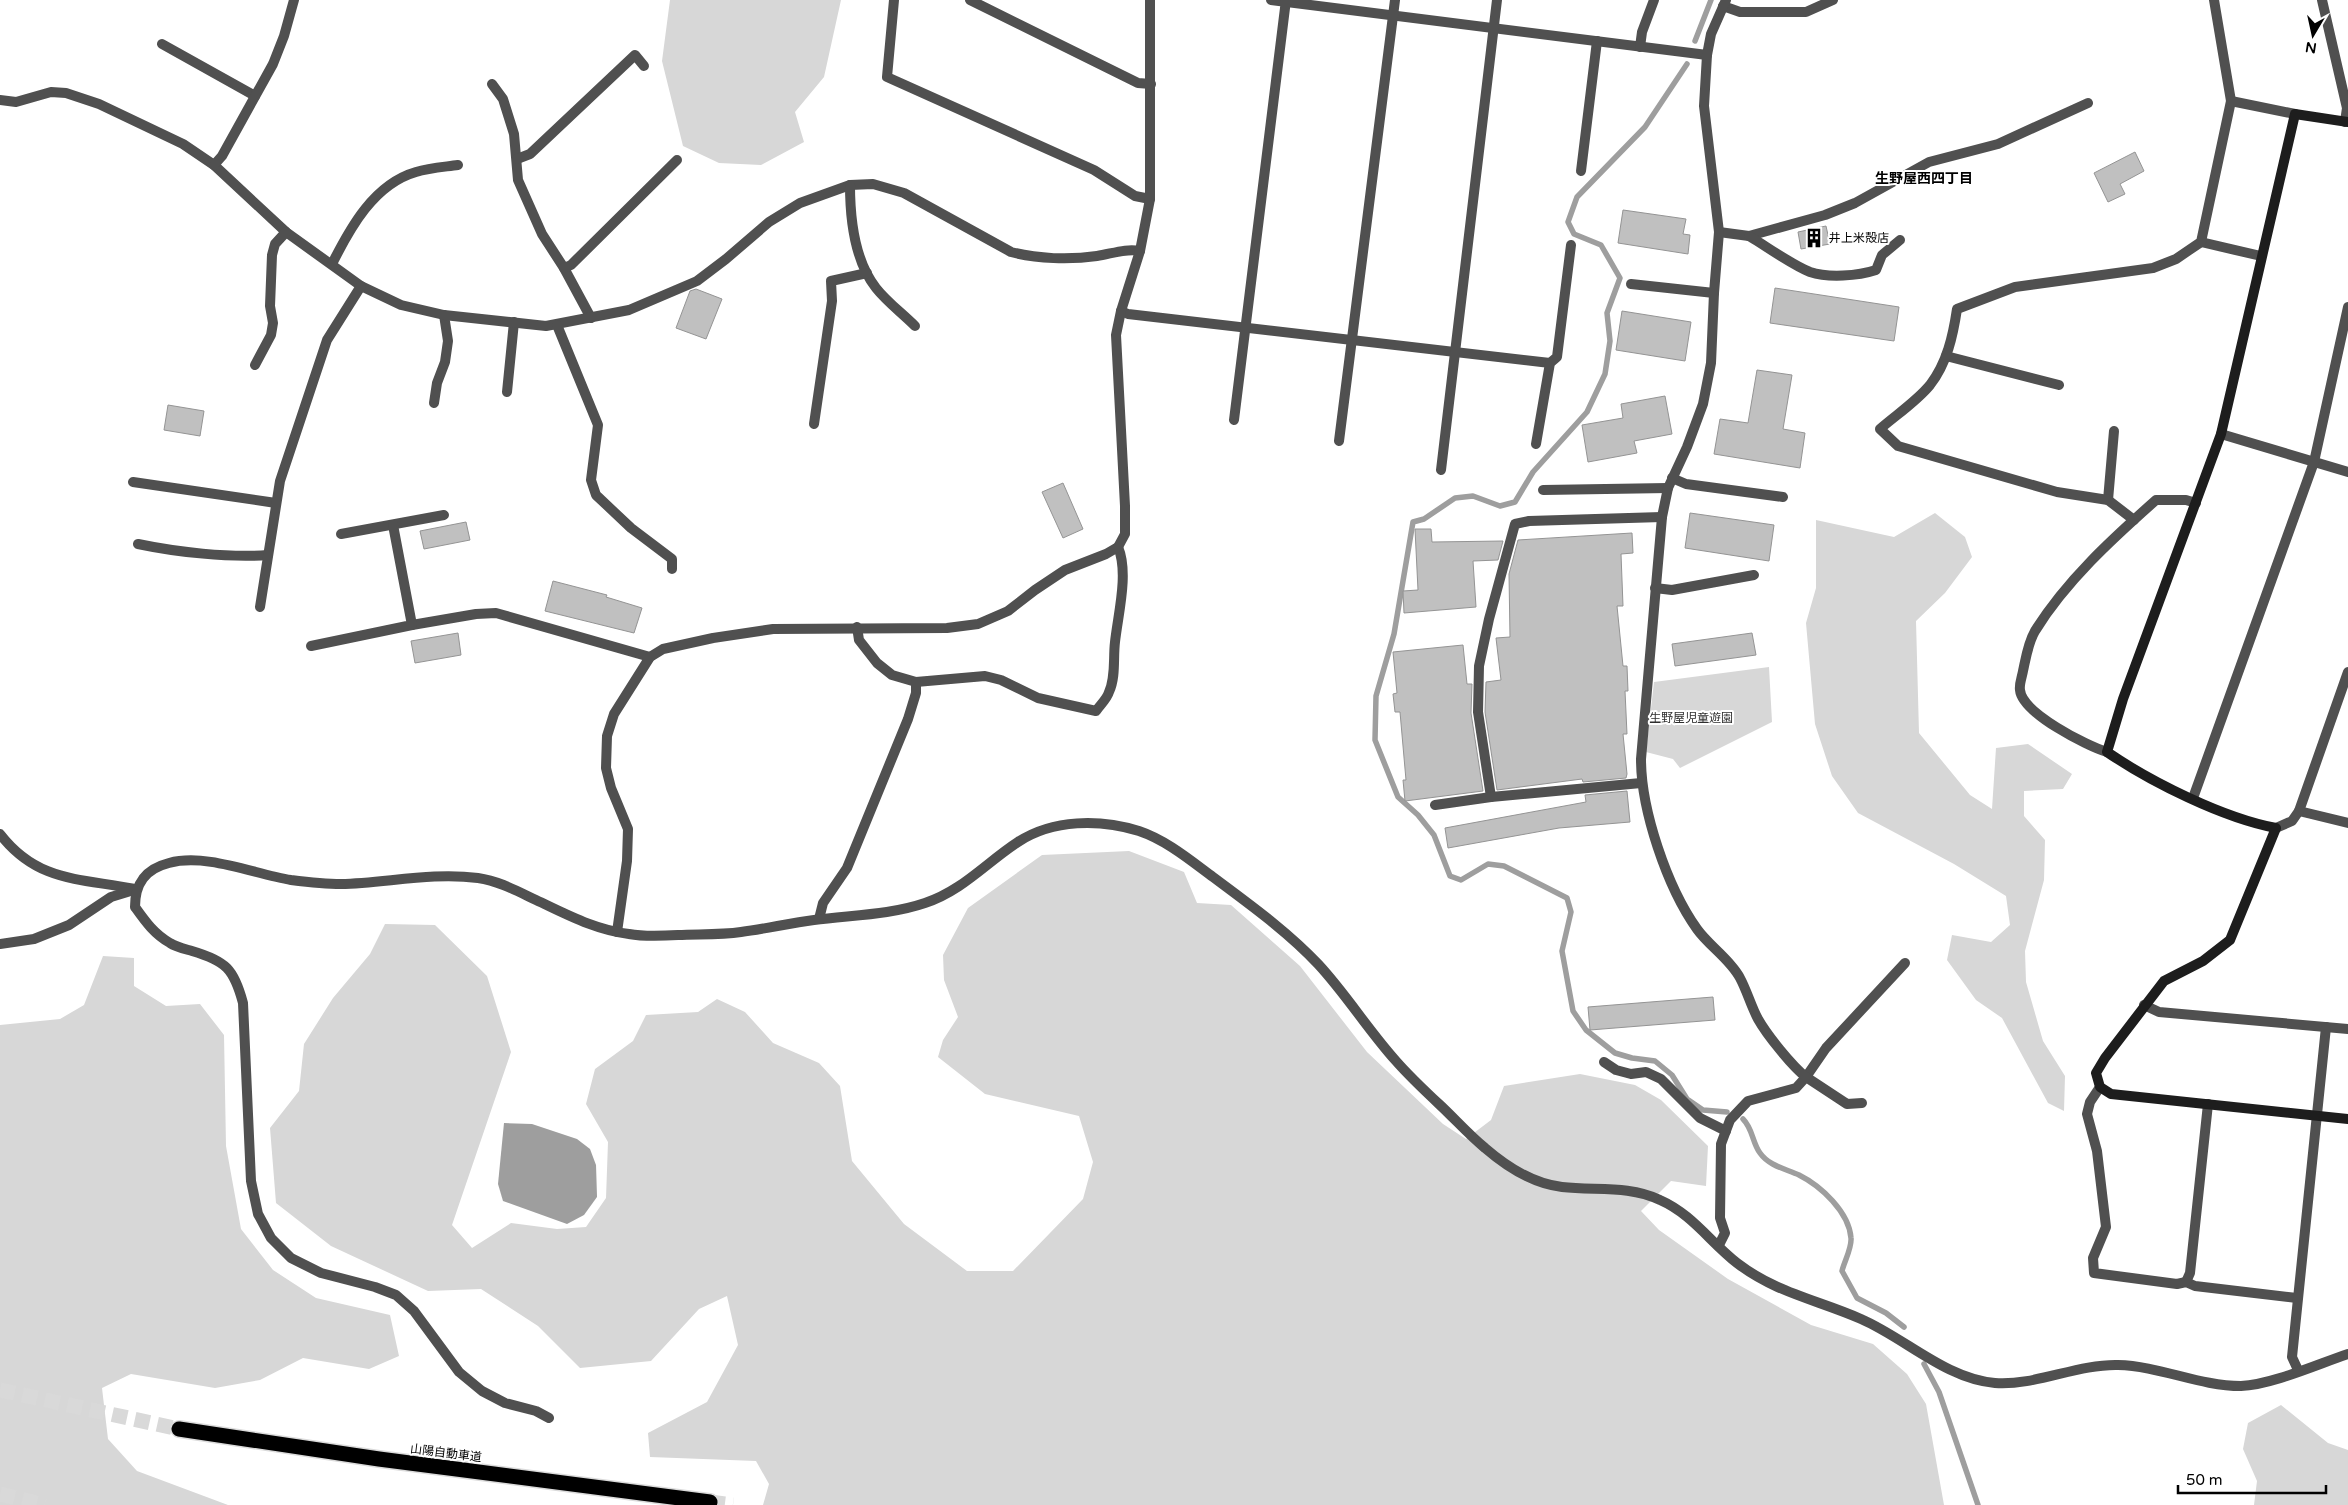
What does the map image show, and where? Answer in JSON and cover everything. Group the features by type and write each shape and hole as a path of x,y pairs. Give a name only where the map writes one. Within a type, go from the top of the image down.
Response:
{"highway":[{"name":"山陽自動車道","path":"179,1429 379,1459 710,1502"}],"street":[{"path":"214,165 222,156 272,64 284,36 294,0"},
{"path":"894,0 888,77 1094,170 1135,196 1150,199"},
{"path":"970,0 1138,83 1151,84"},
{"path":"617,932 627,861 628,829 611,788 606,768 608,736 614,714 650,657 664,649 713,638 773,629 857,627 947,628 978,624 1008,612 1035,590 1065,570 1106,554 1118,547 1124,534 1125,506 1116,335 1121,311 1140,251 1150,199 1150,0"},
{"path":"1271,0 1707,56"},
{"path":"1339,441 1395,0"},
{"path":"1441,470 1497,0"},
{"path":"1640,46 1642,32 1654,0"},
{"path":"1833,0 1806,12 1740,12 1725,3 1711,34 1707,56 1704,106 1719,232 1711,363 1703,404 1670,483 1662,517 1641,759 1641,783 1648,818 1678,896 1697,930 1739,976 1759,1021 1797,1070 1848,1104 1862,1103"},
{"path":"2134,520 2108,500 2057,492 1898,446 1880,429 1929,385 1946,356 1952,340 1957,309 2015,286 2153,268 2176,259 2201,242 2231,101 2214,0"},
{"path":"2231,101 2346,122 2347,108 2322,0"},
{"path":"1234,420 1286,2"},
{"path":"1581,171 1597,41"},
{"path":"162,44 255,96"},
{"path":"517,159 530,154 635,55 644,66"},
{"path":"492,84 503,99 514,134 518,180 542,234 564,268 591,318"},
{"path":"0,99 16,102 51,92 66,93 99,104 183,144 214,165 286,232 361,286 401,305 444,315 557,325 629,310 698,281 768,222 800,203 850,184 873,184 904,193 1011,252 1029,256 1095,256 1132,249 1140,251"},
{"path":"1749,236 1825,215 1855,204 1929,162 1998,144 2088,103"},
{"path":"2107,752 2123,699 2220,434 2295,114"},
{"path":"564,268 572,265 677,160"},
{"path":"332,264 346,238 370,202 395,182 415,172 458,165"},
{"path":"850,184 854,231 858,251 867,273 876,288 915,326"},
{"path":"255,365 271,335 273,323 270,306 272,255 275,244 286,232"},
{"path":"1719,232 1749,236 1810,272 1829,275 1866,274 1876,270 1882,255 1900,240"},
{"path":"2201,242 2261,256"},
{"path":"1536,444 1550,363 1557,357 1571,245"},
{"path":"814,424 832,301 831,281 867,273"},
{"path":"1631,284 1714,293"},
{"path":"260,607 280,481 327,340 361,286"},
{"path":"2193,798 2314,462 2348,307"},
{"path":"1121,311 1128,314 1550,363"},
{"path":"434,403 445,362 448,340 444,315"},
{"path":"507,392 514,322"},
{"path":"557,325 598,425 591,480 596,496 631,528 662,549 672,559 672,569"},
{"path":"1946,356 2059,385"},
{"path":"2108,500 2114,431"},
{"path":"2220,434 2348,472"},
{"path":"133,482 276,503"},
{"path":"1543,490 1670,483 1783,497"},
{"path":"2196,503 2186,500 2156,500 2070,584 2035,632 2027,651 2020,690 2028,706 2067,734 2093,748 2107,752 2128,766 2193,798 2255,824 2276,828 2292,821 2299,811 2348,672"},
{"path":"341,534 444,515"},
{"path":"1491,797 1478,712 1479,666 1488,619 1515,524 1529,521 1662,517"},
{"path":"393,525 412,625"},
{"path":"138,544 158,548 252,557 268,556"},
{"path":"857,627 859,640 877,663 892,675 916,682 985,676 1000,680 1038,698 1096,711 1110,692 1115,664 1115,644 1121,606 1122,555 1118,547"},
{"path":"1655,588 1672,590 1754,575"},
{"path":"311,646 412,625 476,614 496,613 650,657"},
{"path":"819,919 823,903 847,868 908,719 916,693 916,682"},
{"path":"1435,805 1491,797 1641,783"},
{"path":"2299,811 2348,824"},
{"path":"0,944 34,939 69,925 111,897 135,889 147,873 164,863 190,860 221,864 293,880 340,884 430,876 478,878 503,884 587,924 617,932 639,936 738,933 819,919 906,909 932,902 963,885 1023,838 1049,828 1074,823 1114,826 1143,832 1173,848 1252,905 1301,947 1324,971 1400,1066 1485,1148 1512,1168 1539,1182 1561,1187 1605,1187 1637,1192 1659,1199 1688,1216 1734,1260 1768,1283 1810,1302 1864,1320 1897,1337 1942,1365 1969,1377 1996,1383 2020,1382 2094,1366 2120,1365 2152,1369 2203,1381 2239,1386 2264,1383 2348,1354"},
{"path":"2276,828 2230,940 2203,961 2164,981 2144,1005 2096,1073 2100,1087 2111,1094 2317,1114 2348,1119"},
{"path":"0,834 8,844 32,865 63,878 135,889"},
{"path":"135,889 135,907 156,934 172,945 207,956 225,966 237,980 243,1003 251,1181 258,1214 271,1238 291,1258 321,1273 375,1286 396,1295 414,1311 459,1372 482,1391 505,1403 536,1411 549,1418"},
{"path":"1719,1245 1725,1233 1720,1218 1721,1144 1730,1120 1748,1101 1796,1088 1826,1048 1905,963"},
{"path":"2144,1005 2159,1012 2348,1029"},
{"path":"2298,1370 2292,1357 2326,1027"},
{"path":"1604,1062 1616,1070 1631,1074 1646,1072 1661,1079 1700,1118 1726,1131"},
{"path":"2100,1087 2090,1102 2087,1114 2097,1151 2106,1227 2093,1258 2094,1273 2177,1284 2186,1282 2195,1286 2297,1298"},
{"path":"2186,1282 2190,1273 2208,1104"}],"green space":[{"path":"670,0 841,0 824,77 795,112 804,142 761,165 719,163 683,146 662,61"},
{"path":"1935,513 1965,537 1972,557 1945,593 1916,621 1919,733 1970,795 1992,809 1996,748 2028,744 2072,774 2063,789 2024,791 2024,816 2045,840 2044,880 2025,951 2026,982 2043,1041 2065,1076 2064,1111 2048,1103 2002,1018 1976,1000 1947,960 1952,935 1991,942 2010,925 2006,896 1954,864 1858,813 1832,776 1815,724 1806,623 1816,588 1816,520 1894,537"},
{"name":"生野屋児童遊園","path":"1769,667 1772,722 1680,768 1673,759 1646,752 1654,682"},
{"path":"1129,851 1184,872 1197,903 1231,905 1300,966 1367,1052 1443,1124 1466,1139 1491,1120 1504,1086 1580,1074 1635,1085 1661,1100 1708,1146 1706,1186 1671,1181 1641,1211 1659,1230 1728,1279 1811,1325 1873,1344 1907,1374 1926,1404 1944,1505 763,1505 769,1484 756,1461 650,1457 648,1433 707,1402 738,1345 727,1296 699,1309 651,1361 580,1368 538,1326 481,1289 428,1291 331,1246 276,1203 270,1128 299,1091 304,1044 333,998 370,954 385,924 435,925 487,976 511,1052 452,1225 472,1248 511,1223 557,1229 586,1227 606,1198 608,1142 586,1104 595,1069 633,1041 646,1015 698,1012 717,999 745,1012 773,1043 819,1063 840,1086 852,1161 904,1224 967,1271 1013,1271 1083,1199 1093,1162 1079,1116 985,1094 938,1057 943,1040 958,1017 944,980 943,955 968,908 1042,855"},
{"path":"103,956 134,958 134,986 166,1006 200,1004 224,1035 226,1146 241,1229 273,1270 316,1298 390,1315 399,1356 369,1369 303,1358 260,1380 215,1388 131,1374 102,1388 108,1439 137,1471 228,1505 0,1505 0,1025 60,1019 84,1005"},
{"path":"2281,1405 2328,1443 2348,1450 2348,1505 2254,1505 2257,1481 2243,1449 2248,1423"}],"shaded area":[{"path":"504,1123 532,1124 577,1139 590,1149 596,1165 597,1197 584,1215 567,1224 503,1201 498,1184"}],"building":[{"path":"2135,152 2144,171 2120,184 2125,194 2108,202 2094,173"},
{"path":"1623,210 1686,219 1683,234 1690,235 1688,254 1618,243"},
{"name":"井上米殻店","path":"1826,226 1830,244 1801,249 1798,232"},
{"path":"1775,288 1899,307 1894,341 1770,323"},
{"path":"696,289 722,299 706,339 676,328 690,291"},
{"path":"1622,311 1691,322 1685,361 1616,350"},
{"path":"1757,370 1792,375 1783,429 1805,433 1800,468 1714,454 1720,419 1748,423"},
{"path":"1665,396 1672,434 1634,441 1637,453 1588,462 1582,425 1623,418 1621,404"},
{"path":"168,405 204,411 200,436 164,430"},
{"path":"1063,483 1083,529 1063,538 1042,492"},
{"path":"1690,513 1774,525 1769,561 1685,548"},
{"path":"466,522 470,540 424,549 420,531"},
{"path":"1415,529 1431,529 1432,542 1503,541 1498,560 1473,561 1476,607 1404,613 1403,591 1418,590"},
{"path":"1632,533 1633,553 1621,554 1623,606 1617,606 1623,666 1627,666 1628,691 1625,691 1627,734 1623,734 1626,778 1583,782 1582,779 1497,790 1485,712 1486,682 1501,680 1496,638 1510,637 1509,574 1518,540"},
{"path":"553,581 607,595 606,597 642,608 634,633 545,611"},
{"path":"458,633 461,655 415,663 411,641"},
{"path":"1752,633 1756,655 1675,666 1672,644"},
{"path":"1463,645 1467,684 1472,684 1471,713 1483,791 1405,801 1403,780 1406,780 1400,712 1395,712 1393,694 1397,693 1393,652"},
{"path":"1627,791 1630,822 1559,828 1448,848 1445,828 1586,802 1585,795"},
{"path":"1713,997 1715,1020 1590,1030 1588,1007"}],"waterway":[{"path":"1695,41 1711,0"},
{"path":"1687,64 1645,127 1577,197 1568,222 1574,234 1601,245 1620,278 1607,313 1610,341 1605,374 1587,412 1533,472 1515,502 1500,506 1473,496 1455,498 1424,519 1413,522 1394,634 1376,696 1375,740 1398,797 1418,815 1434,835 1450,876 1461,880 1488,864 1504,866 1567,898 1571,912 1562,951 1573,1011 1586,1030 1615,1053 1632,1058 1655,1061 1672,1075 1687,1099 1703,1110 1727,1112"},
{"path":"1743,1119 1749,1127 1757,1149 1768,1161 1799,1175 1816,1186 1825,1193 1839,1210 1849,1228 1851,1238 1842,1271 1857,1298 1886,1313 1904,1327"},
{"path":"1924,1364 1939,1392 1978,1505"}],"tunnel":[{"path":"0,1390 179,1429"},
{"path":"0,1494 45,1505"},
{"path":"710,1502 733,1505"}],"place":[{"name":"井上米殻店","path":"1814,238"}],"district":[{"name":"生野屋西四丁目","path":"1924,178"}]}
